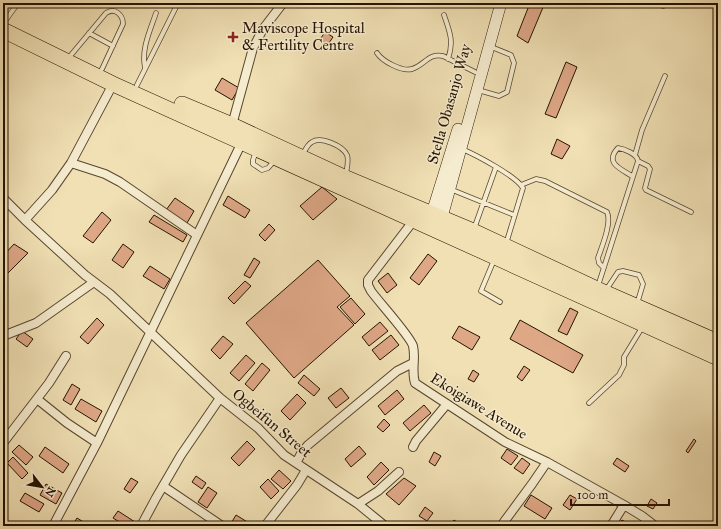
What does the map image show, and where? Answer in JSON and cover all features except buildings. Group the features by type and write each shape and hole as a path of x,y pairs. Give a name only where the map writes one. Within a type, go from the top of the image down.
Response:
{"highway":[{"path":"3,24 137,85 232,125 346,178 473,231 600,291 718,342"},
{"path":"3,30 113,84 718,358"}],"street":[{"path":"232,125 253,48 263,29 283,3"},
{"name":"Stella Obasanjo Way","path":"437,215 494,3"},
{"path":"437,215 450,189 501,3"},
{"path":"25,220 52,190 71,163 113,84"},
{"path":"53,526 97,443 242,142"},
{"path":"71,163 105,174 197,236"},
{"name":"Ogbeifun Street","path":"3,198 25,220 94,282 110,294 220,398 258,428 284,455 358,504 385,526"},
{"name":"Ekoigiawe Avenue","path":"414,220 368,280 368,285 371,291 412,343 415,358 413,363 413,378 415,383 505,442 547,462 624,505 655,526"},
{"path":"3,335 36,323 94,282"},
{"path":"3,443 50,383 66,356"},
{"path":"296,463 302,452 308,446 397,371 413,363"},
{"path":"141,526 181,455 220,398"},
{"path":"37,399 73,428 97,443"},
{"path":"413,447 416,441 447,404"},
{"path":"501,526 547,462"},
{"path":"265,526 297,485 306,470"},
{"path":"358,504 378,491 399,472"},
{"path":"163,486 222,526"},
{"path":"611,526 624,505"}],"lane":[{"path":"3,24 18,3"},
{"path":"137,85 178,3"},
{"path":"655,3 662,6 666,3"},
{"path":"71,55 106,12 113,10 120,14 123,19 123,24 102,69"},
{"path":"145,68 144,53 147,38 156,13"},
{"path":"444,15 451,34 451,50 448,59"},
{"path":"89,33 113,46"},
{"path":"477,89 499,96 507,92 514,62 511,56 489,46"},
{"path":"377,53 380,58 391,65 407,69 412,69 437,55 475,72"},
{"path":"634,155 642,130 665,76"},
{"path":"300,157 311,142 323,139 342,149 346,153 348,158 346,178"},
{"path":"460,148 482,158 521,185 522,192 506,246"},
{"path":"632,176 613,163 612,159 618,148 634,155 637,157 638,161 648,166 650,170 645,188 646,190 691,212"},
{"path":"600,291 603,267 638,161"},
{"path":"473,231 482,202 496,168"},
{"path":"521,185 536,179 545,181 607,212 609,216 608,223 598,258 599,263 603,267"},
{"path":"450,189 514,215"},
{"path":"496,257 481,291 500,302"},
{"path":"600,291 618,272 623,271 639,275 643,284 637,306"},
{"path":"589,403 619,375 624,364 624,357 644,324"}],"place":[{"name":"Maviscope Hospital & Fertility Centre","path":"233,37"}]}
